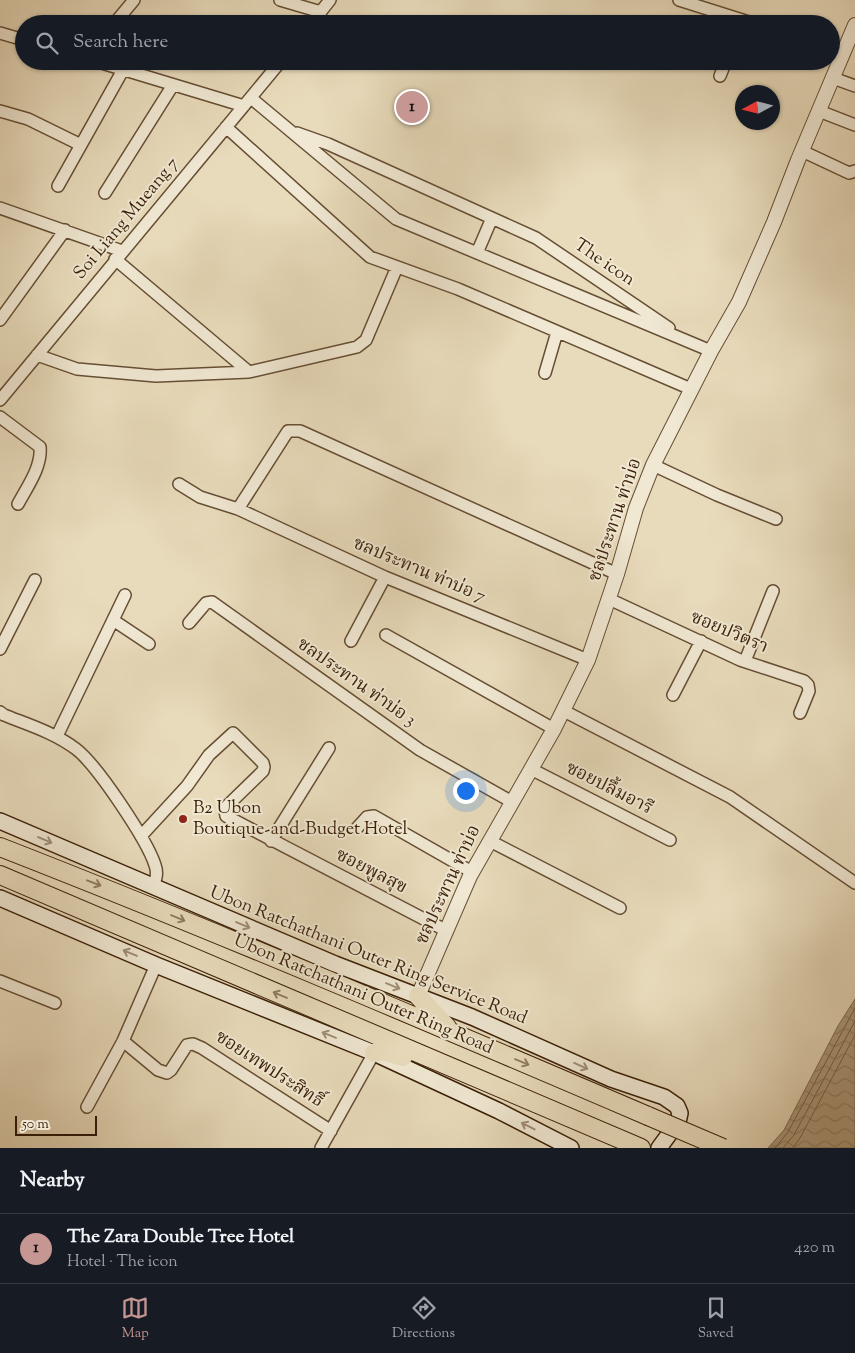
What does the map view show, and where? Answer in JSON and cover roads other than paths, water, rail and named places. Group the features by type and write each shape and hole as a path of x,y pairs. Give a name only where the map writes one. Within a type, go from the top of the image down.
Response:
{"highway":[{"name":"Ubon Ratchathani Outer Ring Road","path":"0,847 134,899 723,1148"},
{"name":"Ubon Ratchathani Outer Ring Road","path":"0,875 635,1146"},
{"path":"418,996 452,1032"},
{"path":"374,1053 382,1051 417,1062 438,1062"}],"main road":[{"name":"Ubon Ratchathani Outer Ring Service Road","path":"0,821 326,960 418,996 433,1000 611,1079 664,1096 677,1106 680,1113 678,1122 659,1148"},
{"path":"0,898 156,965 374,1053 499,1111 571,1148"}],"street":[{"path":"122,15 134,0"},
{"path":"280,0 320,12"},
{"path":"318,15 330,0"},
{"path":"679,0 722,15"},
{"name":"ชลประทาน ท่าบ่อ","path":"840,44 855,25"},
{"path":"0,33 15,37"},
{"path":"58,186 123,70 173,85 248,102"},
{"name":"Soi Liang Mueang 7","path":"0,400 274,70"},
{"path":"720,76 722,70"},
{"name":"ชลประทาน ท่าบ่อ","path":"418,996 472,872 554,730 588,660 617,574 636,508 653,465 711,351 739,302 774,222 832,78 833,70"},
{"path":"832,78 855,86"},
{"path":"105,192 173,85"},
{"name":"The icon","path":"248,102 290,130 396,219 711,351"},
{"path":"0,111 28,119 81,145"},
{"path":"819,111 855,125"},
{"path":"226,127 370,257 458,289 691,390"},
{"name":"The icon","path":"290,130 328,144 536,238 691,343"},
{"path":"802,150 849,173 855,171"},
{"path":"0,208 65,230 119,255 249,372"},
{"path":"477,253 492,218"},
{"path":"0,320 65,230"},
{"path":"37,355 77,369 146,375 249,372 362,344 369,334 397,267"},
{"path":"545,373 557,332"},
{"path":"0,417 40,447 41,456 38,464 18,504"},
{"path":"238,509 288,431 300,432 617,574"},
{"path":"653,465 776,519"},
{"name":"ชลประทาน ท่าบ่อ 7","path":"178,484 200,497 238,509 384,576 588,660"},
{"path":"351,641 384,576"},
{"path":"0,649 35,580"},
{"path":"745,661 773,591"},
{"path":"57,736 125,595"},
{"name":"ซอยปวิตรา","path":"609,599 745,661 804,681 808,685 809,691 800,713"},
{"name":"ชลประทาน ท่าบ่อ 3","path":"189,623 206,603 212,602 420,750 512,802"},
{"path":"113,620 149,644"},
{"path":"386,635 554,730"},
{"path":"673,695 701,641"},
{"path":"564,711 730,797 855,882"},
{"path":"0,712 57,736 77,750 97,772 141,836 156,867 157,878 153,887"},
{"name":"ซอยพูลสุข","path":"141,836 187,786 209,754 233,733 263,763 264,767 263,771 226,807 226,816 447,931"},
{"path":"271,841 329,748"},
{"name":"ซอยปลื้มอารี","path":"532,768 670,840"},
{"path":"357,828 366,817 374,816 472,872"},
{"path":"490,841 620,908"},
{"path":"86,1107 123,1040 156,965"},
{"path":"0,981 55,1003"},
{"name":"ซอยเทพประสิทธิ์","path":"123,1040 158,1070 167,1073 171,1070 186,1045 193,1044 331,1131"},
{"path":"321,1148 374,1053"}],"water":[{"path":"855,999 855,1148 768,1148 784,1130 838,1026"}],"place":[{"name":"The Zara Double Tree Hotel","path":"412,107"},
{"name":"B2 Ubon Boutique-and-Budget Hotel","path":"183,819"}]}
